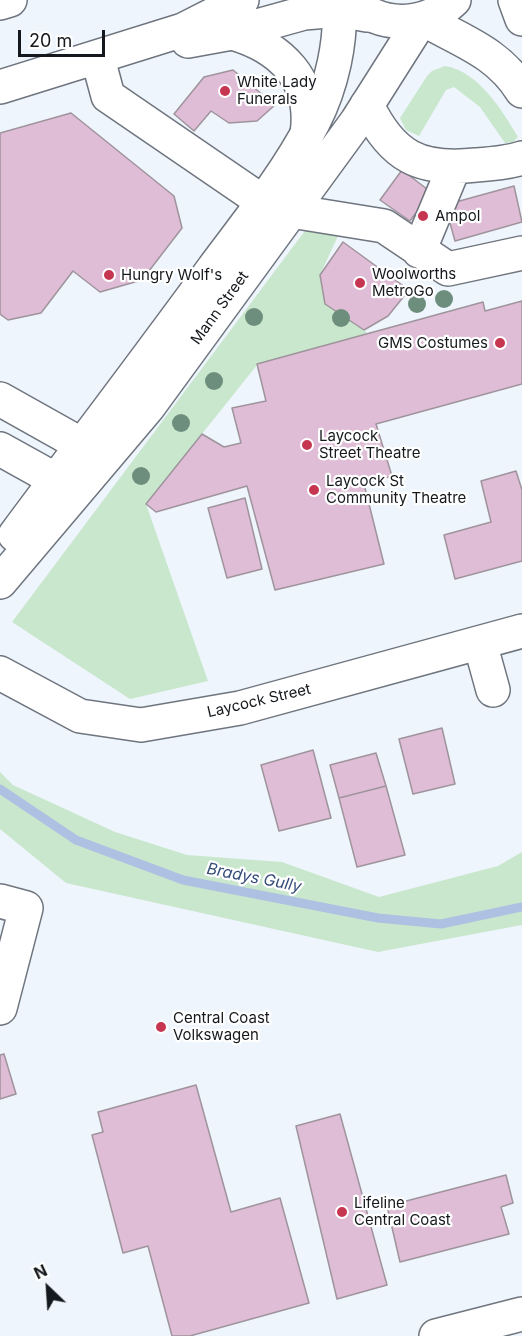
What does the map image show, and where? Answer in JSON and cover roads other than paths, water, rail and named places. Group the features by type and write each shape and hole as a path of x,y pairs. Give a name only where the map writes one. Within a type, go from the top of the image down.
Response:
{"main road":[{"path":"0,3 10,0"},
{"path":"0,86 110,55 183,30 242,0"},
{"path":"515,0 522,19"},
{"path":"110,55 232,33 304,13 351,7 397,22 422,19 454,1"},
{"name":"Mann Street","path":"0,582 149,406 277,206 331,75 351,7"},
{"path":"422,19 491,55 522,91"},
{"name":"Mann Street","path":"0,555 82,446 277,206 367,105 422,19"},
{"path":"232,33 266,45 293,71 306,97 309,122 307,134"},
{"path":"110,55 108,96 277,206 384,226 448,269 522,253"},
{"path":"367,105 379,128 396,147 418,163 454,167 522,158"},
{"path":"419,251 454,167"},
{"path":"0,399 82,446"},
{"path":"0,449 56,480"},
{"name":"Laycock Street","path":"0,673 80,716 141,725 240,708 522,631"},
{"path":"480,643 494,690"},
{"path":"0,901 26,908 5,976 0,1008"},
{"path":"436,1336 522,1314"}],"waterway":[{"name":"Bradys Gully","path":"0,789 76,840 183,880 378,918 441,924 522,907"}],"place":[{"name":"White Lady Funerals","path":"225,91"},
{"name":"Ampol","path":"423,216"},
{"name":"Hungry Wolf's","path":"109,275"},
{"name":"Woolworths MetroGo","path":"360,283"},
{"name":"GMS Costumes","path":"500,343"},
{"name":"Laycock Street Theatre","path":"307,445"},
{"name":"Laycock St Community Theatre","path":"314,490"},
{"name":"Central Coast Volkswagen","path":"161,1027"},
{"name":"Lifeline Central Coast","path":"342,1212"}]}
